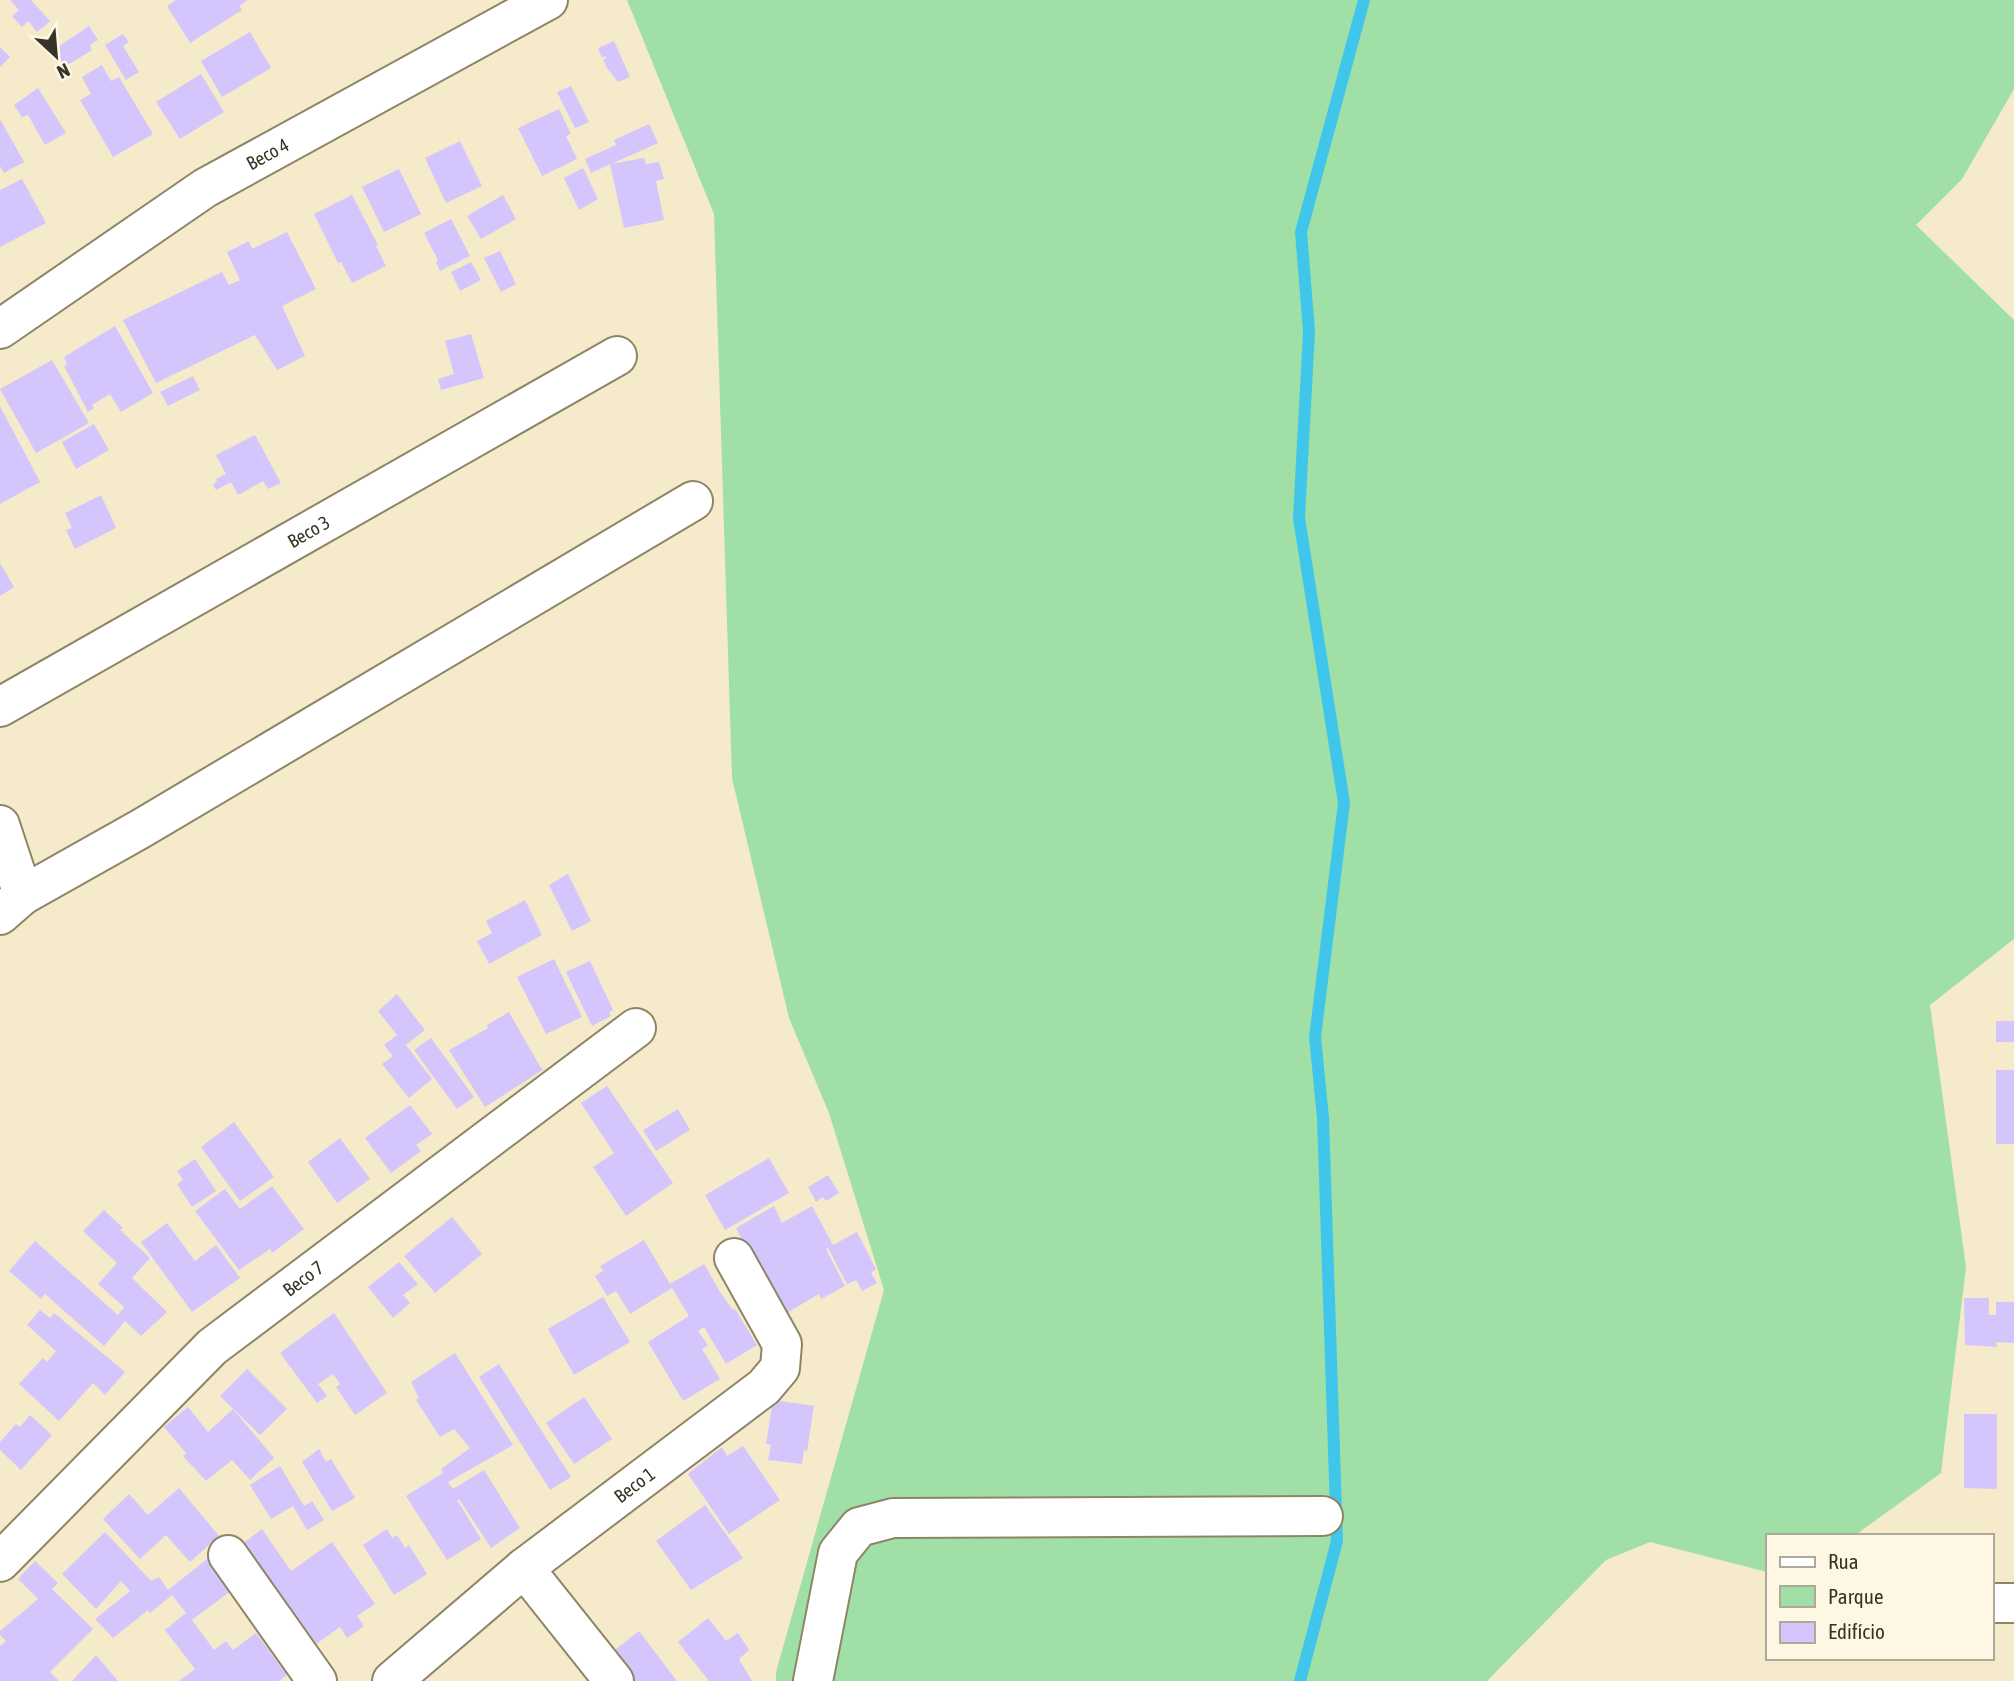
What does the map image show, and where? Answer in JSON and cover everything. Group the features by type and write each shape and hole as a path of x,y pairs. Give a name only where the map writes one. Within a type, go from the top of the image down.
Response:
{"lane":[{"name":"Beco 4","path":"0,329 205,188 548,0"},
{"name":"Beco 3","path":"0,707 617,356"},
{"path":"0,825 11,905 693,501"},
{"name":"Beco 7","path":"0,1562 212,1347 636,1028"},
{"name":"Beco 1","path":"392,1681 524,1568 764,1387 780,1368 782,1344 734,1258"},
{"path":"813,1681 838,1553 859,1527 893,1518 1323,1516"},
{"path":"228,1555 317,1681"},
{"path":"524,1568 614,1681"}],"green space":[{"path":"627,0 2014,0 2014,89 1962,179 1916,225 2014,320 2014,939 1930,1005 1966,1267 1941,1473 1857,1534 1766,1534 1766,1572 1650,1542 1606,1560 1487,1681 776,1681 776,1672 884,1290 829,1113 789,1018 732,778 714,214"}],"building":[{"path":"10,0 31,0 50,21 37,32 28,21 22,27 12,16 19,10"},
{"path":"176,0 248,0 239,6 242,10 190,43 167,6"},
{"path":"89,26 98,40 90,45 92,50 63,68 52,51"},
{"path":"250,32 271,68 222,97 201,61"},
{"path":"123,34 129,42 123,46 139,72 126,80 105,45"},
{"path":"614,41 630,77 618,82 607,68 603,60 606,58 602,58 598,48"},
{"path":"0,47 10,57 0,67"},
{"path":"102,65 111,81 119,77 153,134 113,157 80,100 91,94 82,77"},
{"path":"201,74 224,112 180,139 156,102"},
{"path":"571,86 589,122 575,128 557,92"},
{"path":"38,88 66,133 45,145 28,115 22,117 14,105"},
{"path":"559,109 571,134 566,136 577,159 542,176 518,128"},
{"path":"0,119 24,162 4,173 0,166"},
{"path":"649,124 658,143 591,173 585,159 616,145 614,140"},
{"path":"460,141 482,186 446,203 425,158"},
{"path":"644,158 646,164 659,162 664,179 656,181 664,220 624,228 610,164"},
{"path":"583,168 598,199 579,210 564,178"},
{"path":"399,169 421,214 384,232 362,187"},
{"path":"22,179 46,223 0,247 0,190"},
{"path":"352,195 386,266 352,283 341,262 338,263 314,214"},
{"path":"503,195 516,219 481,239 467,216"},
{"path":"451,219 470,256 440,271 436,262 438,260 424,233"},
{"path":"287,232 316,289 282,306 305,356 277,370 255,335 156,383 123,320 222,272 229,285 240,280 227,252 249,241 252,249"},
{"path":"500,251 516,284 501,292 484,258"},
{"path":"471,262 481,280 460,291 451,272"},
{"path":"115,326 153,393 121,412 110,394 92,405 94,408 88,412 64,366 67,365 64,357"},
{"path":"471,334 484,378 441,390 438,379 454,374 445,341"},
{"path":"52,360 89,423 36,453 0,389"},
{"path":"193,376 200,390 168,406 160,392"},
{"path":"0,406 40,482 0,504"},
{"path":"94,424 109,450 76,469 62,442"},
{"path":"255,435 281,483 268,489 263,481 238,495 231,482 216,490 213,484 217,482 216,479 226,474 216,455"},
{"path":"101,495 116,528 75,549 66,530 72,528 65,513"},
{"path":"0,563 14,587 0,596"},
{"path":"568,874 591,921 572,931 549,885"},
{"path":"525,900 542,935 489,964 477,941 492,933 486,921"},
{"path":"554,959 582,1017 546,1034 517,977"},
{"path":"590,961 613,1010 609,1012 611,1016 592,1026 566,972"},
{"path":"397,994 425,1030 406,1045 432,1079 409,1098 382,1064 393,1056 384,1045 397,1035 378,1011"},
{"path":"509,1012 544,1069 485,1107 449,1050 488,1028 487,1025"},
{"path":"1996,1021 2014,1021 2014,1042 1996,1042"},
{"path":"431,1038 474,1097 457,1109 414,1050"},
{"path":"1996,1070 2014,1070 2014,1144 1996,1144"},
{"path":"607,1086 673,1183 626,1216 593,1167 614,1153 581,1103"},
{"path":"410,1105 432,1134 416,1145 421,1151 391,1173 365,1138"},
{"path":"678,1109 690,1130 656,1151 643,1130"},
{"path":"234,1122 274,1177 240,1201 201,1147"},
{"path":"340,1138 370,1179 337,1203 308,1162"},
{"path":"769,1158 789,1193 725,1230 705,1195"},
{"path":"195,1159 216,1191 192,1207 177,1184 183,1180 177,1171"},
{"path":"828,1175 839,1193 826,1201 823,1197 816,1202 808,1187"},
{"path":"272,1186 304,1229 272,1253 270,1249 239,1270 195,1211 225,1189 240,1209"},
{"path":"774,1206 782,1223 812,1206 833,1245 857,1232 876,1269 871,1273 877,1283 862,1291 856,1280 847,1284 828,1248 826,1249 845,1286 821,1299 819,1294 780,1317 736,1228"},
{"path":"104,1210 123,1228 120,1230 150,1258 132,1278 167,1312 141,1336 125,1321 104,1346 45,1294 41,1299 9,1271 35,1241 118,1315 124,1307 98,1284 117,1263 83,1231"},
{"path":"452,1217 482,1254 435,1293 404,1256"},
{"path":"167,1223 195,1261 216,1245 240,1278 192,1312 141,1242"},
{"path":"644,1240 670,1284 704,1264 757,1345 726,1364 704,1327 698,1331 708,1345 702,1349 720,1379 683,1401 648,1342 689,1316 672,1288 630,1314 616,1291 607,1296 595,1276 603,1271 600,1266"},
{"path":"399,1262 418,1284 403,1295 410,1303 393,1318 368,1287"},
{"path":"603,1297 630,1342 574,1375 548,1329"},
{"path":"1964,1298 1989,1298 1989,1315 1996,1315 1996,1302 2014,1302 2014,1343 1996,1342 1997,1347 1965,1345"},
{"path":"40,1310 50,1318 54,1313 125,1372 105,1395 93,1383 59,1421 19,1384 43,1358 47,1362 56,1351 27,1325"},
{"path":"334,1313 387,1393 355,1415 336,1387 340,1384 333,1374 318,1384 327,1396 317,1403 280,1353"},
{"path":"455,1353 513,1445 448,1482 453,1489 484,1470 520,1528 491,1548 459,1499 457,1500 481,1539 447,1560 406,1496 443,1473 441,1469 470,1448 454,1429 440,1437 416,1400 419,1398 411,1382"},
{"path":"499,1364 571,1477 550,1490 479,1377"},
{"path":"247,1369 287,1409 260,1435 220,1396"},
{"path":"584,1397 612,1439 574,1464 546,1423"},
{"path":"773,1400 814,1406 807,1451 804,1450 802,1464 768,1460 771,1445 766,1444"},
{"path":"188,1407 208,1432 233,1409 274,1458 250,1480 232,1460 206,1481 183,1456 186,1453 164,1427"},
{"path":"1964,1414 1997,1414 1997,1489 1964,1488"},
{"path":"30,1415 52,1435 21,1470 0,1450 0,1442 16,1424 20,1427"},
{"path":"743,1446 780,1500 729,1534 688,1474 722,1447 727,1456"},
{"path":"319,1449 326,1462 331,1459 355,1498 332,1511 302,1462"},
{"path":"280,1466 304,1506 312,1501 324,1520 307,1530 293,1506 271,1519 250,1485"},
{"path":"179,1488 219,1536 190,1562 166,1535 140,1559 103,1519 129,1494 148,1515"},
{"path":"705,1505 743,1558 691,1590 656,1541"},
{"path":"262,1529 291,1571 332,1542 375,1604 357,1616 364,1626 347,1638 340,1627 309,1649 238,1547"},
{"path":"387,1529 392,1538 397,1535 405,1548 409,1545 427,1574 394,1595 363,1545"},
{"path":"105,1532 151,1581 159,1577 168,1590 216,1552 236,1587 192,1620 214,1650 226,1641 233,1650 256,1633 287,1675 279,1681 179,1681 195,1669 165,1630 186,1613 172,1595 113,1638 95,1619 130,1591 121,1581 96,1609 62,1574"},
{"path":"35,1561 58,1583 52,1589 93,1629 50,1672 59,1681 0,1681 0,1646 6,1641 0,1631 38,1599 18,1579"},
{"path":"708,1618 726,1641 738,1633 749,1650 739,1659 752,1681 709,1681 678,1642"},
{"path":"639,1631 677,1681 625,1681 606,1657"},
{"path":"96,1655 118,1681 72,1681 74,1679"}],"waterway":[{"path":"1300,1681 1337,1541 1323,1118 1315,1037 1344,803 1299,518 1309,331 1301,232 1364,0"}]}
